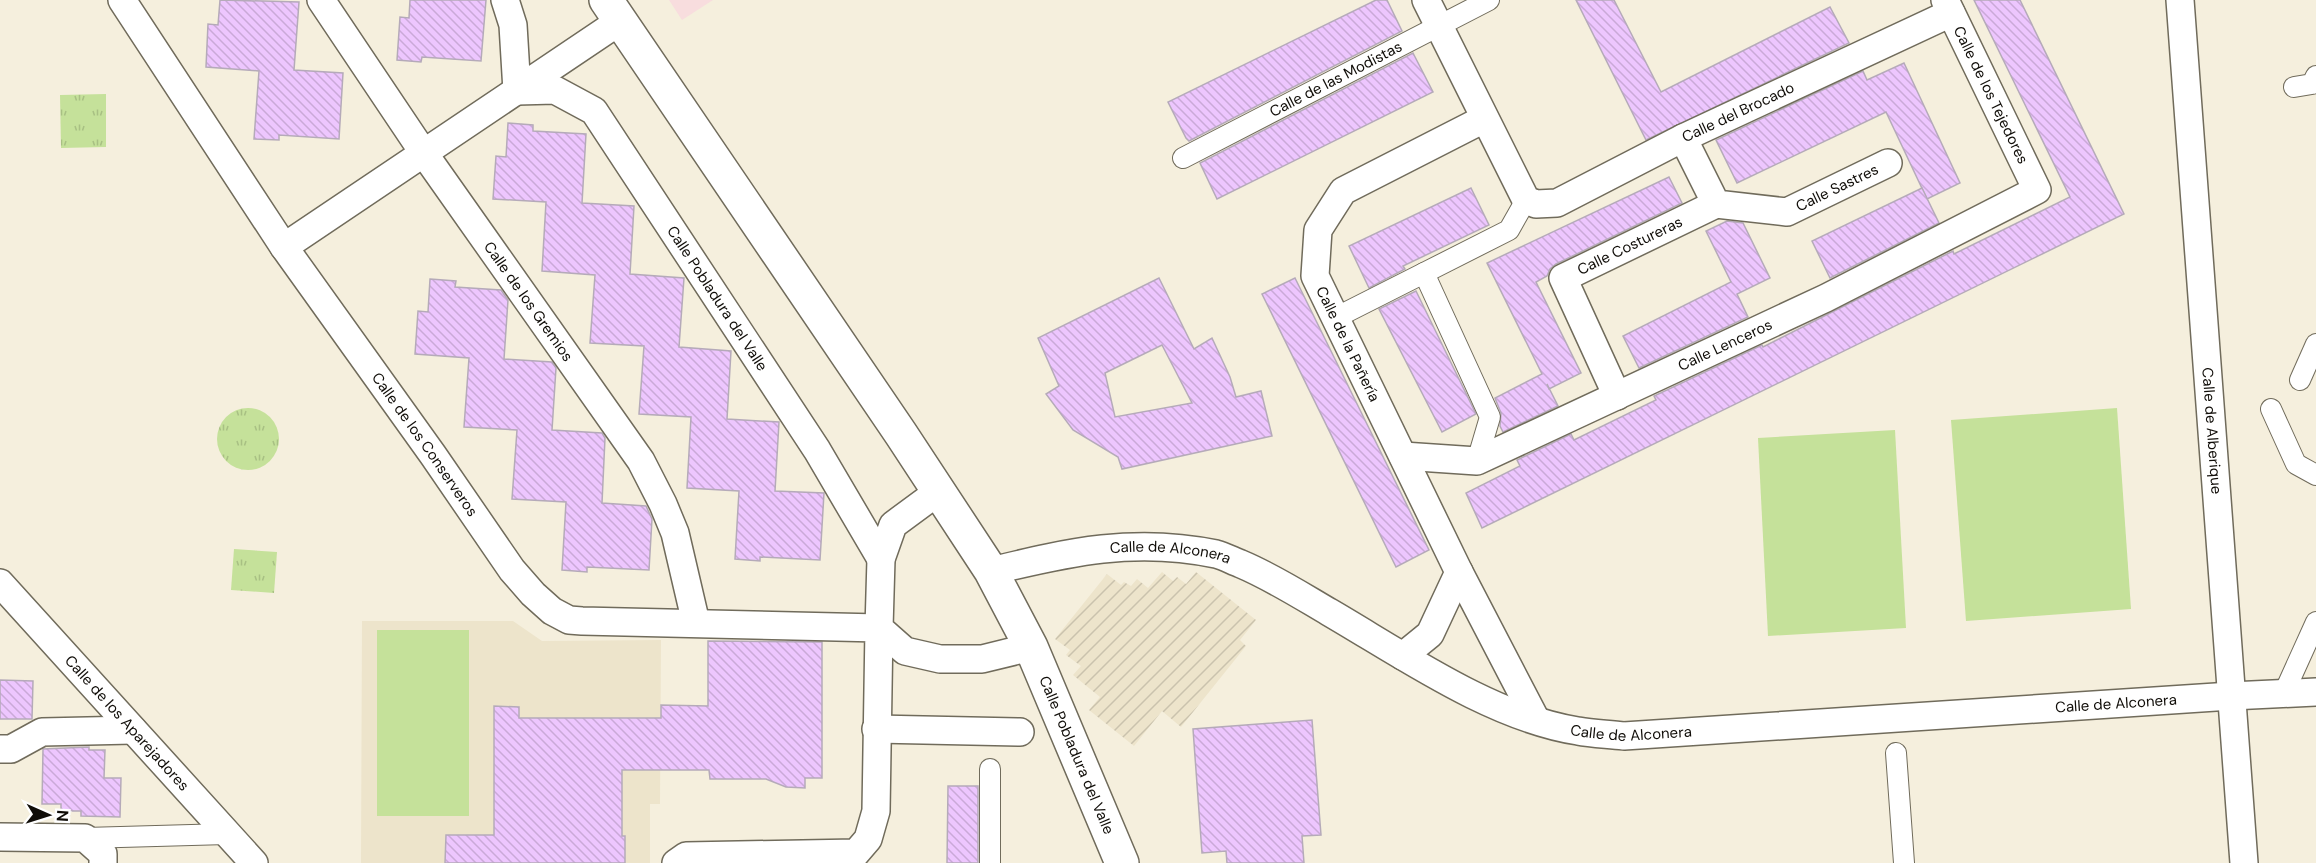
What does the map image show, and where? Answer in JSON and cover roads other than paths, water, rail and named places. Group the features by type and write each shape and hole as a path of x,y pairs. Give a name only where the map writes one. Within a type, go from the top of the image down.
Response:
{"street":[{"name":"Calle de los Conserveros","path":"122,0 284,247 434,455 512,570 552,611 568,620 879,627"},
{"name":"Calle de los Gremios","path":"321,0 423,152 641,461 675,534 696,623"},
{"path":"505,0 513,25 517,91"},
{"path":"1335,318 1509,230 1526,200 1426,0"},
{"name":"Calle de las Modistas","path":"1183,158 1489,0"},
{"name":"Calle de Alberique","path":"2180,0 2244,863"},
{"name":"Calle del Brocado","path":"1526,200 1536,204 1557,203 1948,7"},
{"name":"Calle de los Tejedores","path":"1948,7 2037,190"},
{"name":"Calle Pobladura del Valle","path":"284,247 517,91 613,10 991,571 1031,647 1122,863"},
{"path":"2294,87 2312,84 2316,76"},
{"name":"Calle Pobladura del Valle","path":"517,91 555,90 594,111 817,450 881,559"},
{"name":"Calle de la Pañería","path":"1484,119 1343,191 1318,230 1315,276 1460,572 1536,720"},
{"path":"1683,138 1716,204"},
{"name":"Calle Sastres","path":"1716,204 1787,212 1888,163"},
{"name":"Calle Lenceros","path":"1403,456 1477,461 1826,298 2037,190"},
{"name":"Calle Costureras","path":"1617,396 1563,278 1716,204"},
{"path":"1424,273 1490,417 1477,461"},
{"path":"2300,380 2316,344"},
{"path":"2271,409 2296,464 2316,475"},
{"path":"676,863 686,856 855,853 868,839 876,811 881,559 893,525 939,491"},
{"name":"Calle de Alconera","path":"991,571 1085,550 1128,546 1177,548 1218,554 1267,575 1403,656 1484,700 1536,720 1577,731 1624,736 2316,692"},
{"path":"1403,656 1430,634 1460,572"},
{"name":"Calle de los Aparejadores","path":"0,583 254,863"},
{"path":"2283,695 2316,622"},
{"path":"879,627 905,651 940,659 982,659 1031,647"},
{"path":"876,729 1020,732"},
{"path":"0,749 11,749 42,732 133,730"},
{"path":"1896,753 1904,863"},
{"path":"990,769 990,863"},
{"path":"0,837 85,838 227,834"},
{"path":"85,838 103,854 103,863"}]}
